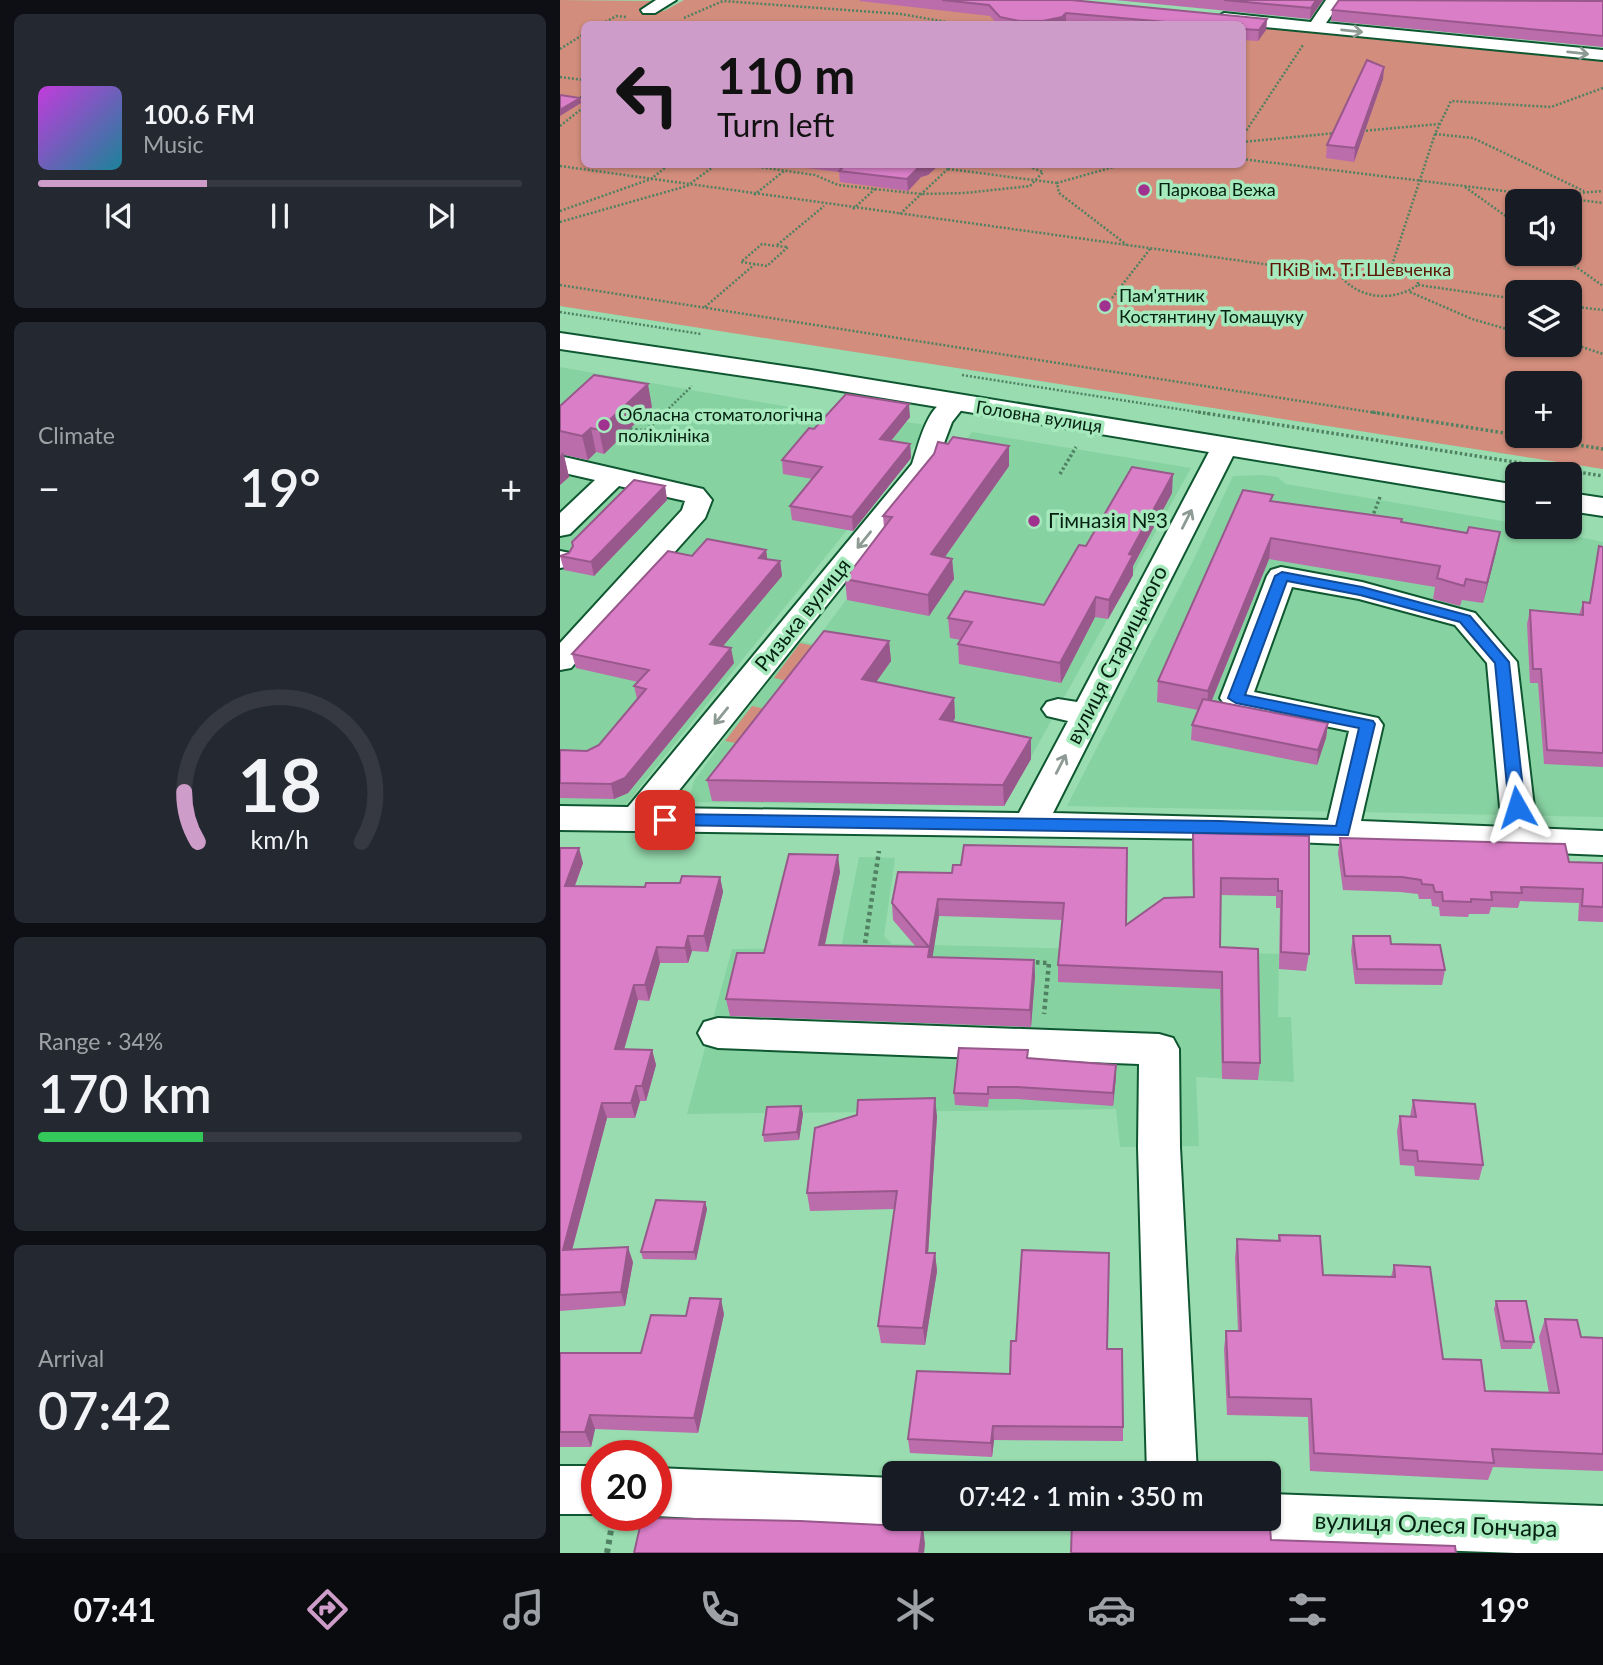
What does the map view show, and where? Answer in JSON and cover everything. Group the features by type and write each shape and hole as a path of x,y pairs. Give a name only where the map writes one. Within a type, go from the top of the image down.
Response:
{"main road":[{"name":"Головна вулиця","path":"563,344 811,378 1505,492"},
{"path":"1582,504 1603,507"}],"street":[{"path":"649,10 668,0"},
{"path":"1315,27 1334,0"},
{"path":"1202,16 1603,55"},
{"name":"Ризька вулиця","path":"637,819 924,466 940,420 955,403"},
{"name":"вулиця Старицького","path":"1030,825 1072,712 1224,448"},
{"path":"560,464 694,495 699,500 695,512 560,661"},
{"path":"560,528 614,476"},
{"path":"1342,831 1367,724 1236,698 1282,576 1362,591 1465,619 1502,662 1517,807"},
{"path":"560,818 1342,831 1603,843"},
{"path":"718,1033 1159,1049 1159,1147 1171,1461"},
{"path":"560,1490 581,1490"},
{"path":"672,1493 882,1502"},
{"name":"вулиця Олеся Гончара","path":"1281,1519 1603,1531"}],"path":[{"path":"679,20 723,1 901,14 941,21"},
{"path":"1246,131 1315,27"},
{"path":"560,49 581,36"},
{"path":"560,77 581,80"},
{"path":"1392,265 1434,134 1451,101 1551,107 1603,88"},
{"path":"560,125 581,109"},
{"path":"1361,131 1439,124"},
{"path":"1246,142 1348,132"},
{"path":"1434,134 1473,138 1584,191 1603,191"},
{"path":"1246,160 1505,191"},
{"path":"560,166 687,186 1343,275"},
{"path":"560,211 651,179 665,168"},
{"path":"560,222 687,186 712,168"},
{"path":"765,168 816,175 838,185 921,194 965,193 1030,186 1043,172 1032,168"},
{"path":"900,214 948,169 1057,183 1110,168"},
{"path":"754,195 785,171"},
{"path":"1057,183 1059,193 1127,245"},
{"path":"1464,186 1505,215"},
{"path":"853,209 875,189"},
{"path":"1582,200 1603,203"},
{"path":"776,246 825,205"},
{"path":"762,244 776,246 788,247 767,266 741,262 762,244"},
{"path":"1112,298 1151,249"},
{"path":"705,307 755,264"},
{"path":"1365,264 1392,265 1414,274 1420,281 1409,292 1394,296 1365,293 1350,287 1343,275 1350,268 1365,264"},
{"path":"1575,266 1603,285"},
{"path":"560,285 1505,433"},
{"path":"1418,285 1505,297"},
{"path":"1409,292 1472,319 1505,329"},
{"path":"1582,307 1603,310"},
{"path":"560,312 701,334"},
{"path":"1582,347 1603,354"},
{"path":"954,373 1603,476"},
{"path":"630,429 645,431 700,378"},
{"path":"1060,474 1079,443"},
{"path":"1582,445 1603,449"},
{"path":"1368,527 1382,492"},
{"path":"877,955 863,954 878,857 887,824"},
{"path":"1023,961 1049,962 1041,1043"},
{"path":"607,1553 611,1531"}],"shaded area":[{"path":"560,367 829,414 840,411 931,426 622,809 560,806"},
{"path":"972,432 1191,468 1004,806 688,802 694,781 722,742 800,641 813,644"},
{"path":"1233,476 1277,477 1286,484 1505,521 1505,539 1582,538 1603,542 1603,817 1067,806 1193,561"},
{"path":"859,857 895,858 884,936 892,944 1279,954 1278,1017 1291,1017 1294,1082 1196,1077 1199,1146 1120,1147 1116,1109 687,1114 732,949 841,948"}],"green space":[{"name":"ПКіВ ім. Т.Г.Шевченка","path":"560,0 653,1 641,9 664,11 684,0 1006,0 1220,21 581,21 581,168 1246,168 1246,24 1301,29 1305,32 1603,60 1603,469 1582,466 1582,462 1558,462 560,306"},
{"path":"800,643 814,646 788,681 774,678"},
{"path":"752,706 767,709 740,744 725,741"}],"building":[{"path":"942,0 1071,0 1267,19 1259,30 1246,29 1246,21 1154,21 1066,13 1062,17 1043,21 1019,21 1000,17 989,5"},
{"path":"1224,0 1316,0 1311,8"},
{"path":"1339,0 1603,1 1603,36 1332,10"},
{"path":"1367,60 1384,67 1355,148 1327,145"},
{"path":"560,95 580,98 560,110"},
{"path":"842,168 918,168 907,179 839,171"},
{"path":"594,375 648,384 599,430 591,428 582,436 560,431 560,406"},
{"path":"846,394 909,404 880,439 910,444 852,517 790,506 822,467 782,460 809,428 814,429"},
{"path":"953,437 1009,446 931,554 952,559 928,595 845,579 892,517 883,516 934,454 938,442 948,444"},
{"path":"1132,467 1173,474 1129,554 1133,555 1109,600 1096,597 1060,663 958,644 972,622 948,618 965,591 1044,605 1079,545 1086,546"},
{"path":"634,480 665,486 591,562 560,556 569,553 572,542"},
{"path":"1243,490 1273,495 1270,501 1402,519 1401,522 1467,533 1469,527 1500,532 1487,583 1466,579 1464,586 1437,578 1440,566 1271,538 1208,691 1158,681"},
{"path":"707,539 766,550 759,558 780,561 710,644 731,648 625,778 611,784 560,783 560,750 587,751 599,745 646,689 634,686 649,670 572,654 668,551 692,556"},
{"path":"1599,546 1603,547 1603,753 1547,750 1541,669 1533,669 1530,610 1583,615 1583,602 1590,603"},
{"path":"824,631 889,641 862,679 954,698 940,719 1031,738 1003,785 707,780"},
{"path":"1203,699 1328,723 1318,750 1192,725"},
{"path":"1193,833 1309,836 1309,954 1281,952 1282,891 1278,891 1278,879 1221,878 1220,947 1258,949 1260,1063 1223,1062 1222,972 1058,965 1064,903 938,899 928,957 1034,960 1030,1010 726,999 737,953 764,953 789,854 838,855 819,945 929,947 892,903 898,872 952,873 953,865 961,865 964,845 1127,848 1126,925 1164,898 1194,897"},
{"path":"1340,838 1565,844 1569,862 1603,863 1603,907 1582,906 1583,889 1521,887 1522,893 1491,892 1492,900 1443,901 1442,892 1435,892 1433,885 1422,884 1421,880 1345,876"},
{"path":"560,848 579,848 565,886 645,887 646,883 680,883 682,876 720,877 704,936 688,936 685,948 657,947 645,985 634,985 615,1049 652,1050 642,1086 636,1086 631,1103 602,1103 563,1250 628,1247 621,1292 560,1295"},
{"path":"1353,936 1390,936 1391,944 1440,945 1445,970 1357,969"},
{"path":"959,1048 1028,1050 1027,1058 1116,1065 1113,1093 988,1087 988,1094 954,1093"},
{"path":"935,1098 926,1253 935,1253 923,1328 878,1326 897,1191 807,1193 815,1128 857,1115 858,1100"},
{"path":"1413,1100 1475,1104 1483,1165 1418,1161 1417,1151 1403,1150 1400,1116 1416,1117"},
{"path":"801,1106 797,1132 763,1135 767,1107"},
{"path":"656,1200 705,1202 694,1252 641,1252"},
{"path":"1279,1235 1320,1236 1323,1275 1395,1277 1394,1265 1430,1267 1443,1359 1481,1360 1485,1391 1559,1393 1545,1319 1577,1320 1581,1337 1603,1338 1603,1454 1492,1449 1494,1463 1314,1453 1311,1399 1229,1397 1226,1331 1241,1331 1237,1239 1280,1241"},
{"path":"1022,1250 1109,1253 1107,1349 1122,1349 1123,1427 993,1426 991,1443 908,1439 917,1371 1010,1374 1011,1341 1016,1341"},
{"path":"690,1298 721,1299 694,1418 590,1415 585,1432 560,1432 560,1353 641,1353 651,1315 686,1316"},
{"path":"1496,1301 1526,1301 1534,1342 1504,1341"},
{"path":"672,1519 882,1525 882,1531 922,1531 919,1553 634,1553 639,1531 672,1531"},
{"path":"1072,1531 1270,1531 1271,1540 1455,1546 1456,1553 1071,1553"}],"place":[{"name":"Паркова Вежа","path":"1144,190"},
{"name":"Пам'ятник Костянтину Томащуку","path":"1105,306"},
{"name":"Обласна стоматологічна поліклініка","path":"604,425"},
{"name":"Гімназія №3","path":"1034,521"}],"route":[{"path":"665,820 1342,831 1367,724 1236,698 1282,576 1362,591 1465,619 1502,662 1517,807"}]}
